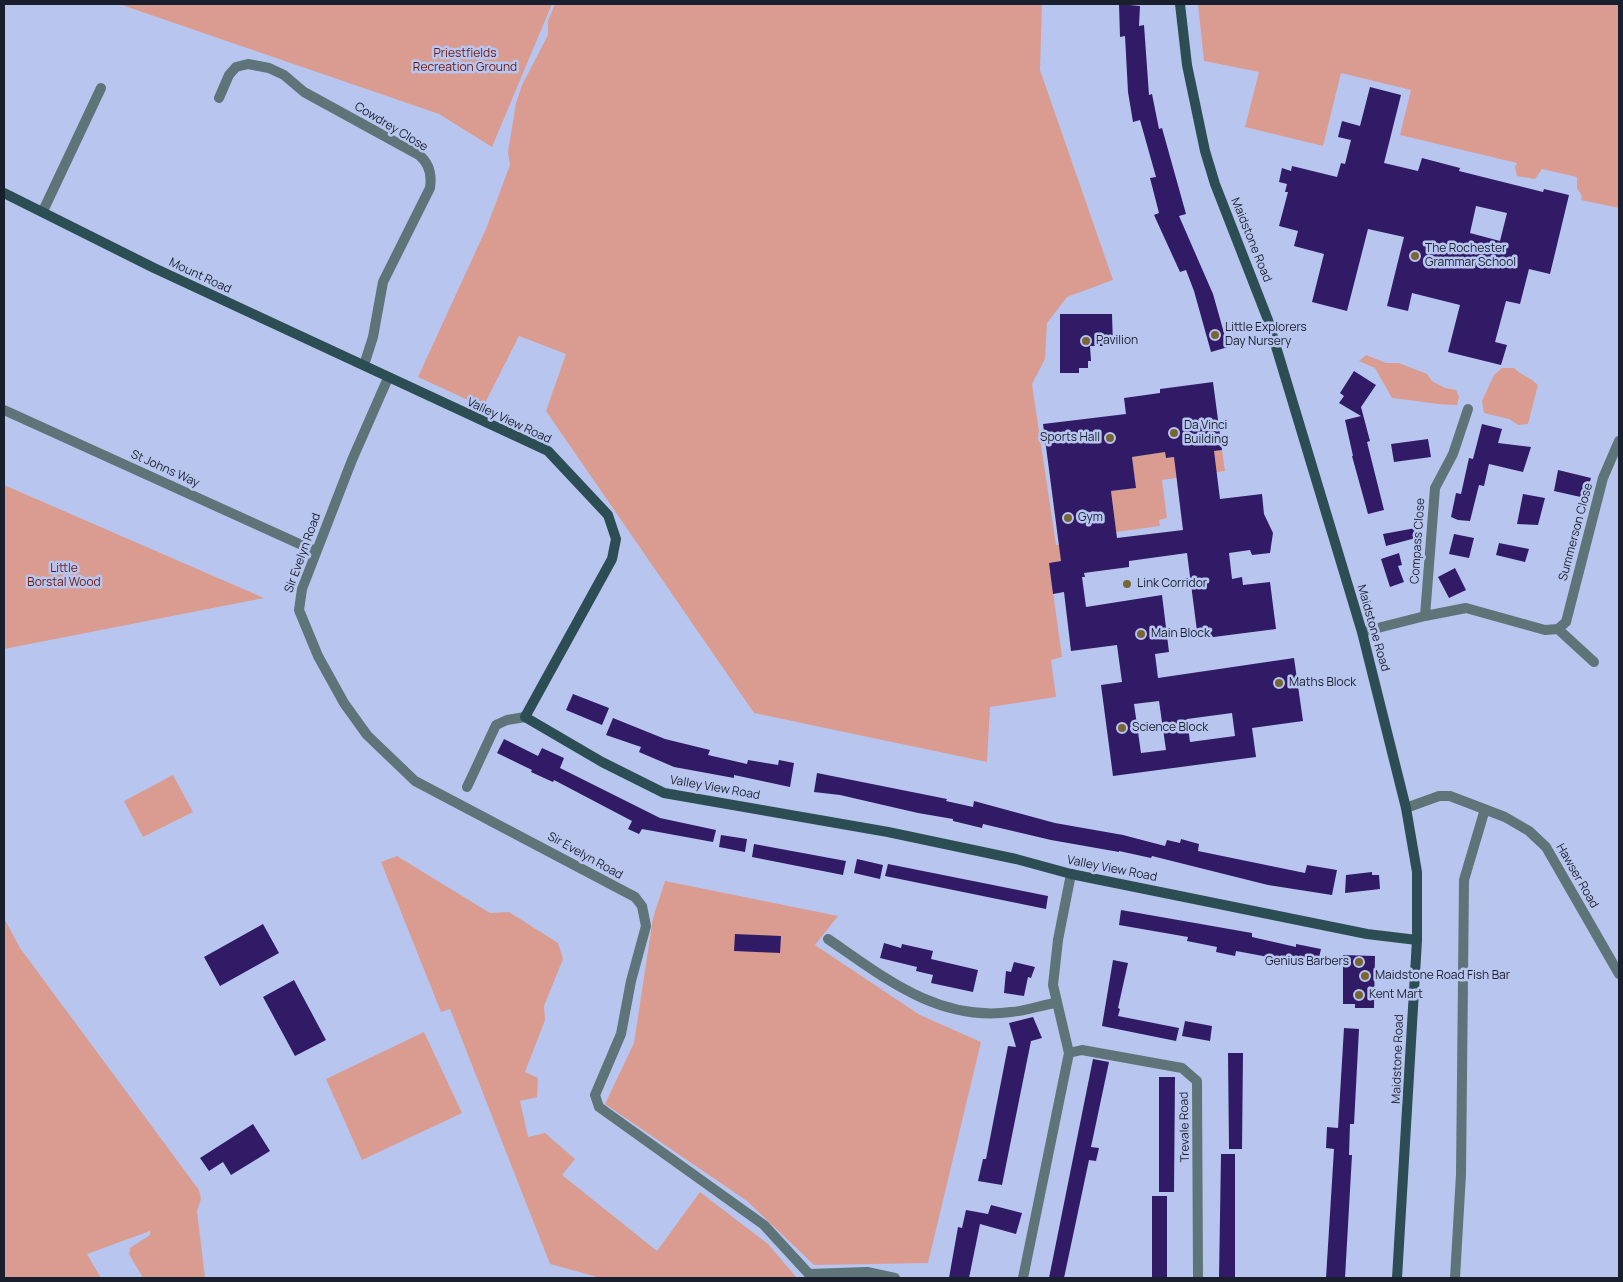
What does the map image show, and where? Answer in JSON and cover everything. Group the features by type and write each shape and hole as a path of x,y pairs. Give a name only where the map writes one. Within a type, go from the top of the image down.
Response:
{"street":[{"name":"Maidstone Road","path":"1180,4 1191,88 1212,175 1268,320 1362,632 1406,808 1417,872 1416,940 1397,1278"},
{"name":"Cowdrey Close","path":"218,98 236,67 248,64 269,68 284,75 304,92 421,156 428,165 431,175 430,188 382,282 374,333 364,365"},
{"path":"43,211 101,88"},
{"name":"Mount Road","path":"4,194 43,211 162,272 346,359 364,365 388,378"},
{"name":"Sir Evelyn Road","path":"388,378 315,551 302,589 300,610 344,703 370,739 418,783 595,875 634,897 642,906 646,918 645,931 631,981 620,1038 595,1095 598,1106 764,1225 809,1274 867,1272 895,1278"},
{"name":"Valley View Road","path":"388,378 548,451 608,515 616,539 612,559 525,717 602,762 664,793 888,832 1016,859 1071,874 1367,934 1416,940"},
{"name":"Compass Close","path":"1426,616 1435,488 1453,454 1468,409"},
{"name":"St Johns Way","path":"4,410 315,551"},
{"name":"Summerson Close","path":"1558,629 1566,622 1603,478 1619,441"},
{"path":"1362,632 1466,608 1545,630 1558,629 1594,662"},
{"path":"467,787 496,725 507,720 525,717"},
{"name":"Hawser Road","path":"1406,808 1440,796 1450,796 1505,817 1529,831 1546,847 1619,974"},
{"path":"1455,1278 1461,1174 1464,880 1469,856 1485,809"},
{"path":"1023,1278 1069,1053 1053,985 1058,940 1071,874"},
{"path":"828,939 901,989 958,1011 1011,1012 1056,1003"},
{"name":"Trevale Road","path":"1069,1053 1082,1050 1182,1068 1197,1081 1198,1278"}],"green space":[{"name":"Priestfields Recreation Ground","path":"119,4 552,4 492,147 439,114"},
{"path":"555,4 1042,4 1040,70 1113,280 1067,297 1047,323 1045,359 1032,384 1056,545 1060,545 1062,561 1049,563 1062,657 1051,660 1056,697 990,707 987,762 754,713 546,411 566,354 519,336 483,407 418,377 486,229 510,165 508,152 516,103 522,85 548,35 548,21"},
{"path":"1198,4 1619,4 1619,208 1581,200 1582,196 1577,188 1577,177 1542,169 1535,179 1517,176 1515,167 1517,163 1400,135 1411,90 1341,73 1323,146 1245,127 1259,72 1204,61"},
{"path":"1366,355 1386,363 1399,363 1427,374 1432,381 1445,388 1456,390 1459,397 1457,405 1392,398 1375,368 1359,361"},
{"path":"1502,368 1514,368 1538,385 1528,424 1518,425 1509,419 1484,413 1482,401 1494,375"},
{"path":"1222,450 1225,471 1162,480 1167,518 1159,520 1160,526 1116,532 1111,491 1136,488 1132,457 1165,452 1166,458"},
{"name":"Little Borstal Wood","path":"4,485 264,598 4,649"},
{"path":"173,775 193,812 143,837 124,801"},
{"path":"397,856 490,913 509,912 558,943 563,959 544,1006 545,1020 525,1072 538,1078 537,1097 520,1101 528,1137 545,1133 575,1159 562,1175 657,1251 700,1192 768,1244 797,1278 601,1278 550,1264 450,1009 441,1012 381,862"},
{"path":"665,881 838,916 815,945 920,1015 981,1042 928,1263 814,1265 747,1201 605,1104 634,1043 653,918"},
{"path":"4,918 20,948 199,1190 201,1199 197,1211 205,1278 143,1278 129,1254 130,1248 150,1235 150,1231 87,1254 101,1278 4,1278"},
{"path":"424,1032 462,1113 362,1160 326,1079"}],"building":[{"path":"1119,4 1140,6 1139,26 1144,25 1149,95 1152,94 1159,129 1162,128 1186,214 1179,216 1213,294 1228,347 1211,352 1194,291 1186,270 1180,272 1154,215 1159,213 1150,178 1156,177 1140,120 1133,122 1128,92 1125,36 1120,37"},
{"path":"1370,87 1401,95 1384,163 1418,171 1422,158 1460,168 1459,171 1543,192 1544,189 1569,195 1550,274 1529,269 1520,304 1506,301 1495,342 1507,345 1501,365 1448,352 1460,305 1412,293 1408,311 1387,306 1404,237 1368,229 1347,311 1312,302 1324,254 1294,246 1298,231 1279,226 1288,192 1285,192 1287,184 1279,182 1282,168 1291,171 1292,166 1337,177 1341,163 1345,164 1351,140 1338,137 1342,121 1360,126","holes":["1476,206 1507,213 1500,241 1470,233"]},
{"name":"Pavilion","path":"1060,314 1112,314 1113,346 1090,346 1091,361 1088,361 1088,368 1079,368 1079,373 1060,373"},
{"path":"1354,371 1376,385 1361,407 1370,441 1367,442 1384,510 1368,514 1352,456 1345,420 1361,416 1339,403 1344,396 1340,393"},
{"path":"1213,382 1222,450 1214,451 1220,499 1262,494 1264,514 1273,533 1270,553 1252,555 1250,550 1229,553 1232,579 1242,577 1243,585 1270,582 1276,629 1198,639 1187,553 1129,561 1129,567 1084,573 1085,577 1082,577 1086,607 1162,595 1169,652 1155,654 1158,678 1294,658 1303,721 1252,728 1256,757 1113,776 1101,685 1122,682 1117,645 1071,651 1064,592 1053,594 1049,563 1061,561 1043,424 1126,414 1124,398 1160,393 1160,389","holes":["1165,452 1166,458 1174,457 1183,530 1117,538 1111,491 1136,488 1132,457","1159,701 1166,750 1141,753 1134,704","1232,713 1235,736 1190,742 1187,719"]},
{"path":"1482,424 1502,429 1498,443 1531,447 1523,472 1489,464 1484,486 1479,485 1470,521 1458,520 1451,517 1456,493 1461,494 1469,458 1473,459"},
{"path":"1428,439 1431,457 1394,462 1391,444"},
{"path":"1558,470 1591,478 1585,498 1554,491"},
{"path":"1523,494 1545,498 1538,525 1517,524"},
{"path":"1421,527 1423,536 1386,546 1383,534"},
{"path":"1454,534 1474,538 1469,558 1449,554"},
{"path":"1499,543 1529,549 1525,562 1496,555"},
{"path":"1399,553 1402,565 1398,566 1404,582 1390,587 1381,559"},
{"path":"1455,568 1466,590 1449,598 1438,577"},
{"path":"573,694 609,708 602,725 566,710"},
{"path":"613,718 665,739 710,750 708,755 747,764 748,760 778,765 779,760 794,763 790,787 734,775 734,778 674,767 639,752 641,747 606,735"},
{"path":"504,739 538,756 542,748 564,758 560,768 660,818 716,830 713,842 642,829 639,834 628,829 632,821 554,780 553,782 531,772 532,770 497,753"},
{"path":"817,773 947,799 946,801 973,807 974,801 1055,823 1123,835 1165,846 1167,840 1180,843 1181,839 1199,844 1198,851 1305,873 1307,865 1337,870 1332,895 1268,885 1152,856 1151,858 1051,840 983,824 982,828 953,821 953,819 840,795 814,792"},
{"path":"721,835 747,839 745,852 719,847"},
{"path":"754,844 846,861 843,875 752,857"},
{"path":"857,859 883,865 880,879 854,873"},
{"path":"888,864 1048,896 1046,909 885,876"},
{"path":"1372,872 1372,875 1379,875 1380,889 1345,893 1346,875"},
{"path":"1121,910 1252,933 1252,937 1296,947 1296,944 1321,949 1317,966 1236,951 1235,956 1216,952 1217,947 1187,941 1188,937 1119,925"},
{"path":"263,924 279,953 220,986 204,957"},
{"path":"735,934 781,936 780,953 734,951"},
{"path":"884,943 901,948 902,944 933,951 931,959 978,970 973,992 931,983 933,975 916,971 917,967 880,958"},
{"path":"1343,955 1375,956 1374,1008 1355,1008 1355,1004 1343,1004"},
{"path":"1113,960 1128,963 1118,1016 1179,1028 1176,1041 1102,1026"},
{"path":"1014,962 1035,967 1031,978 1028,977 1024,996 1004,993 1006,971 1011,972"},
{"path":"294,980 326,1040 295,1056 263,997"},
{"path":"1033,1017 1042,1038 1031,1041 1002,1185 978,1181 983,1159 986,1159 1008,1046 1016,1047 1009,1023"},
{"path":"1185,1021 1212,1026 1210,1041 1182,1036"},
{"path":"1344,1028 1359,1029 1354,1124 1350,1124 1349,1155 1352,1155 1345,1278 1326,1278 1334,1149 1326,1148 1327,1127 1338,1128"},
{"path":"1228,1053 1243,1053 1242,1149 1229,1149"},
{"path":"1093,1059 1109,1062 1091,1147 1099,1148 1096,1161 1089,1160 1064,1278 1049,1278"},
{"path":"1159,1077 1175,1077 1174,1192 1159,1192"},
{"path":"253,1124 270,1151 231,1175 223,1162 209,1171 200,1158"},
{"path":"1221,1154 1235,1154 1235,1278 1219,1278"},
{"path":"1152,1196 1167,1196 1167,1278 1152,1278"},
{"path":"991,1205 1022,1213 1016,1234 980,1224 969,1278 949,1278 958,1227 962,1228 966,1210 988,1214"}],"place":[{"name":"The Rochester Grammar School","path":"1415,256"},
{"name":"Little Explorers Day Nursery","path":"1215,335"},
{"name":"Pavilion","path":"1086,341"},
{"name":"Da Vinci Building","path":"1174,433"},
{"name":"Sports Hall","path":"1110,438"},
{"name":"Gym","path":"1068,518"},
{"name":"Link Corridor","path":"1127,584"},
{"name":"Main Block","path":"1141,634"},
{"name":"Maths Block","path":"1279,683"},
{"name":"Science Block","path":"1122,728"},
{"name":"Genius Barbers","path":"1359,962"},
{"name":"Maidstone Road Fish Bar","path":"1365,976"},
{"name":"Kent Mart","path":"1359,995"}]}
